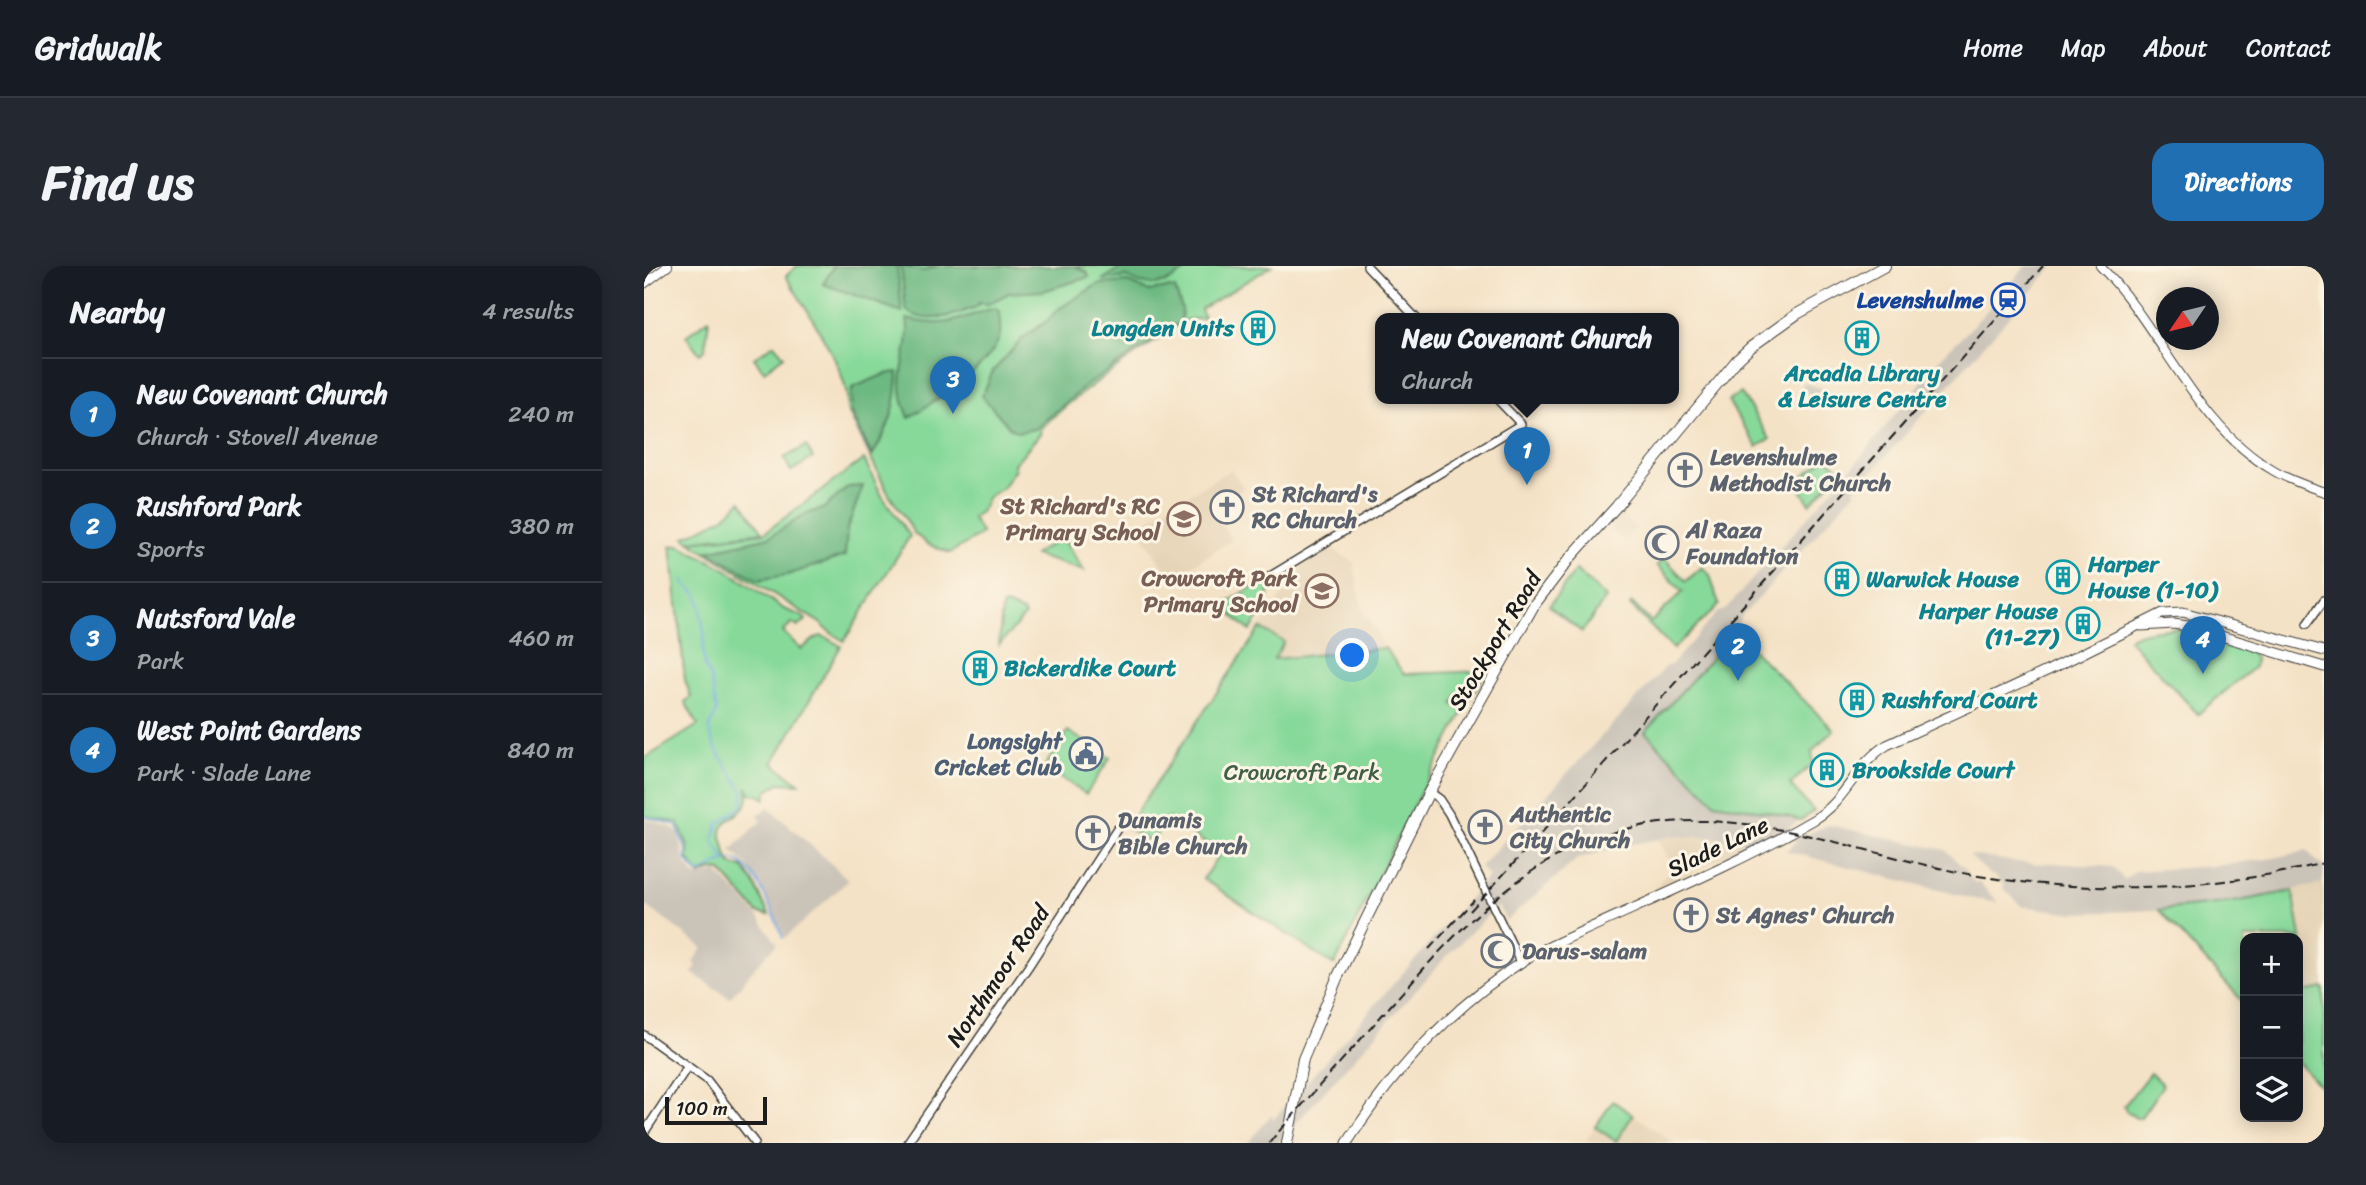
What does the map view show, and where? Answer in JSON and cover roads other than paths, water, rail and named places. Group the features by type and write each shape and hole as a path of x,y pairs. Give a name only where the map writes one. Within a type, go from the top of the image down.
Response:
{"highway":[{"name":"Stockport Road","path":"1287,1143 1303,1059 1338,976 1429,792 1534,605 1570,558 1616,507 1736,361 1772,332 1817,302 1885,266"}],"main road":[{"path":"644,284 668,266"},
{"path":"2100,266 2117,284 2200,401 2232,439 2274,472 2324,492"},
{"path":"2189,626 2178,620 2176,611 2324,652"},
{"name":"Slade Lane","path":"1347,1143 1390,1083 1425,1042 1466,1004 1520,962 1706,875 1813,821 1835,804 1881,748 2051,669 2155,616 2176,611"},
{"name":"Slade Lane","path":"2136,626 2189,626 2324,667"}],"street":[{"path":"1367,266 1411,313"},
{"path":"1267,578 1521,424 1502,404"},
{"path":"2307,624 2324,600"},
{"path":"1429,792 1439,799 1449,814 1520,962"},
{"name":"Northmoor Road","path":"907,1143 1028,967 1117,829"},
{"path":"644,1035 707,1080 755,1143"},
{"path":"644,1133 688,1066"}],"waterway":[{"path":"684,579 685,584 697,594 700,602 705,667 710,676 717,711 709,729 715,748 744,792 741,807 718,824 713,841 726,861"},
{"path":"644,816 676,825 687,851 686,860 699,874 725,861 734,860 750,871 764,894 783,938"}],"railway":[{"path":"1470,911 1577,794 2043,266"},
{"path":"1269,1143 1421,972 1479,912 1545,863 1602,836 1659,823 1715,821 1770,828 1998,879 2080,886 2202,883 2243,879 2324,863"},
{"path":"1429,949 1474,900"}],"place":[{"name":"Levenshulme","path":"2008,300"},
{"name":"Longden Units","path":"1258,328"},
{"name":"Arcadia Library & Leisure Centre","path":"1862,338"},
{"name":"Nutsford Vale","path":"953,414"},
{"name":"Levenshulme Methodist Church","path":"1685,470"},
{"name":"New Covenant Church","path":"1527,485"},
{"name":"St Richard's RC Church","path":"1227,507"},
{"name":"St Richard's RC Primary School","path":"1184,519"},
{"name":"Al Raza Foundation","path":"1662,543"},
{"name":"Harper House (1-10)","path":"2063,577"},
{"name":"Warwick House","path":"1842,579"},
{"name":"Crowcroft Park Primary School","path":"1322,591"},
{"name":"Harper House (11-27)","path":"2083,624"},
{"name":"Bickerdike Court","path":"980,668"},
{"name":"West Point Gardens","path":"2203,674"},
{"name":"Rushford Park","path":"1738,681"},
{"name":"Rushford Court","path":"1857,700"},
{"name":"Longsight Cricket Club","path":"1086,754"},
{"name":"Brookside Court","path":"1827,770"},
{"name":"Authentic City Church","path":"1485,827"},
{"name":"Dunamis Bible Church","path":"1093,833"},
{"name":"St Agnes' Church","path":"1691,915"},
{"name":"Darus-salam","path":"1498,951"}],"park label":[{"name":"Crowcroft Park","path":"1302,772"}]}
